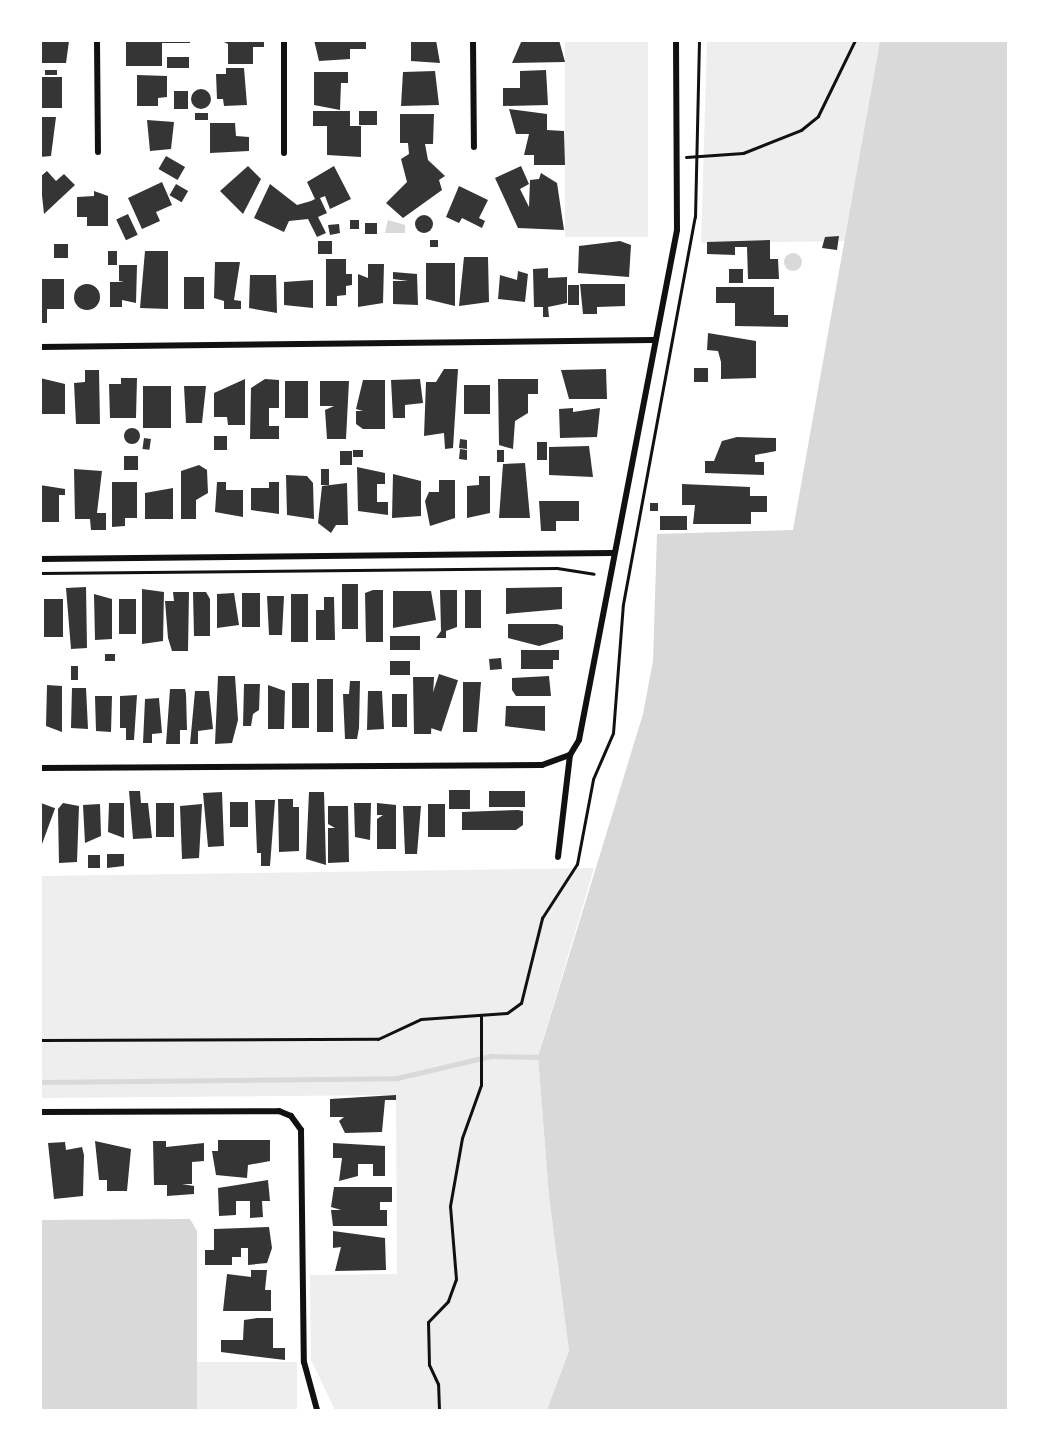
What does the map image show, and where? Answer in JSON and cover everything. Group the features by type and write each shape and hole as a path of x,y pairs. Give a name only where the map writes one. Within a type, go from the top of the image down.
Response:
{"street":[{"path":"97,40 98,152"},
{"path":"284,40 284,153"},
{"path":"473,40 474,147"},
{"path":"558,857 570,754 579,740 653,340 677,230 676,40"},
{"path":"40,347 653,340"},
{"path":"40,559 614,553"},
{"path":"40,768 542,765 570,754"},
{"path":"40,1112 279,1111 291,1116 301,1130 304,1362 317,1410"}],"path":[{"path":"40,1040 378,1039 421,1019 507,1013 525,993 536,933 577,864 593,779 613,733 623,604 695,218 699,158 699,40"},
{"path":"699,158 743,153 801,130 818,116 855,40"},
{"path":"40,573 575,568 594,574"},
{"path":"439,1410 438,1384 429,1365 428,1322 453,1293 450,1206 462,1138 478,1097 481,1016"}],"shaded area":[{"path":"565,41 648,41 648,237 565,237"},
{"path":"707,41 880,41 845,241 701,243"},
{"path":"880,41 1008,41 1008,1410 547,1410 569,1351 549,1196 538,1057 643,714 653,661 657,534 793,530"},
{"path":"388,220 405,225 405,233 385,233"},
{"path":"793,253 799,256 802,262 799,268 793,271 787,268 784,262 787,256"},
{"path":"594,868 538,1057 549,1196 569,1351 547,1410 335,1410 311,1360 310,1275 397,1274 396,1095 41,1098 40,876"},
{"path":"190,1219 197,1231 197,1410 41,1410 41,1220"},
{"path":"197,1362 297,1362 297,1410 197,1410"}],"building":[{"path":"40,40 69,41 66,63 42,63"},
{"path":"126,40 190,40 190,43 162,43 162,66 126,66"},
{"path":"220,40 264,40 264,47 253,47 253,64 228,64 228,44"},
{"path":"314,40 366,40 366,49 350,49 350,59 319,61"},
{"path":"411,40 436,40 440,63 411,61"},
{"path":"522,40 559,40 565,62 512,63"},
{"path":"167,57 189,57 189,68 167,68"},
{"path":"226,68 244,68 247,105 224,106 223,99 217,99 216,74 226,74"},
{"path":"45,70 57,70 57,75 45,75"},
{"path":"546,70 548,105 503,106 503,88 520,88 520,71"},
{"path":"435,71 439,105 401,106 403,72"},
{"path":"314,72 348,72 348,83 341,83 340,110 314,105"},
{"path":"137,75 167,76 167,97 158,98 158,106 137,106"},
{"path":"40,77 62,77 62,108 40,108"},
{"path":"201,89 208,92 211,99 208,106 201,109 194,106 191,99 194,92"},
{"path":"174,91 188,91 188,109 174,109"},
{"path":"509,109 547,114 547,130 564,131 565,165 534,165 534,155 524,155 529,134 516,134"},
{"path":"313,111 350,111 350,126 361,126 361,157 327,155 327,126 313,126"},
{"path":"359,111 377,111 377,125 359,125"},
{"path":"195,113 208,113 208,120 195,120"},
{"path":"400,114 434,114 433,144 425,144 428,160 445,176 439,180 442,190 403,218 386,203 407,182 401,159 409,154 408,143 400,143"},
{"path":"40,117 56,117 51,156 40,157"},
{"path":"147,120 174,122 171,149 150,151"},
{"path":"210,123 235,123 236,136 249,137 249,151 210,153"},
{"path":"166,156 185,167 178,180 158,169"},
{"path":"248,166 261,179 243,214 220,191"},
{"path":"334,166 351,199 330,209 325,196 320,198 327,213 318,217 326,233 317,237 308,219 289,221 284,232 254,218 270,184 297,205 315,199 307,182"},
{"path":"521,166 529,184 520,189 529,207 530,180 539,179 541,173 557,183 564,230 518,228 495,178"},
{"path":"47,171 56,181 64,174 75,185 44,214 40,177"},
{"path":"162,182 172,205 156,212 160,221 142,229 128,198"},
{"path":"176,184 188,191 182,202 170,195"},
{"path":"459,186 488,200 479,218 485,221 482,228 462,218 459,223 446,217"},
{"path":"94,191 108,196 108,226 87,226 87,217 77,217 77,197 94,196"},
{"path":"128,214 138,235 126,240 116,219"},
{"path":"424,215 430,218 433,224 430,230 424,233 418,230 415,224 418,218"},
{"path":"350,220 359,220 359,229 350,229"},
{"path":"365,223 377,223 377,234 365,234"},
{"path":"339,224 340,233 330,235 328,225"},
{"path":"839,236 837,250 822,248 825,237"},
{"path":"430,240 438,240 438,247 430,247"},
{"path":"770,240 770,259 778,259 779,279 748,279 747,247 735,247 735,255 707,254 707,242"},
{"path":"318,241 332,241 332,254 318,254"},
{"path":"620,241 631,245 629,277 578,273 579,246"},
{"path":"54,244 68,244 68,258 54,258"},
{"path":"108,251 117,251 117,265 108,265"},
{"path":"145,251 168,251 168,309 140,308"},
{"path":"464,257 488,257 489,302 459,306"},
{"path":"326,259 346,259 346,274 352,274 352,285 346,286 346,295 337,296 337,306 326,306"},
{"path":"215,262 240,262 234,300 241,301 241,309 224,309 224,301 214,298"},
{"path":"426,263 455,263 455,306 426,299"},
{"path":"368,264 384,264 383,303 358,307 358,274 368,278"},
{"path":"119,265 137,265 136,303 122,300 122,307 110,307 110,282 124,282 119,281"},
{"path":"548,268 548,278 567,277 567,303 548,307 549,317 543,317 543,307 534,307 533,269"},
{"path":"729,269 743,269 743,283 729,283"},
{"path":"518,271 528,274 525,302 498,299 500,275 517,280"},
{"path":"393,272 417,274 418,305 393,304 393,281 408,281 393,279"},
{"path":"250,275 276,275 277,313 249,308"},
{"path":"184,277 204,277 204,309 184,309"},
{"path":"40,279 64,279 64,309 47,309 47,323 40,323"},
{"path":"313,280 313,308 284,305 284,282"},
{"path":"87,284 96,288 100,297 96,306 87,310 78,306 74,297 78,288"},
{"path":"580,284 625,284 625,306 597,307 597,314 583,314"},
{"path":"568,285 579,285 579,305 568,305"},
{"path":"716,287 774,287 774,315 788,315 788,327 735,326 735,303 716,303"},
{"path":"708,333 756,341 756,378 721,379 721,362 718,351 707,350"},
{"path":"694,368 708,368 708,382 694,382"},
{"path":"444,369 458,369 453,448 445,449 444,433 424,436 426,382 436,382"},
{"path":"606,369 607,399 569,399 561,370"},
{"path":"85,370 99,370 100,424 76,424 74,383 85,382"},
{"path":"40,378 65,384 65,414 40,414"},
{"path":"121,378 137,378 136,418 110,418 109,384 121,384"},
{"path":"245,379 245,425 228,425 227,417 214,417 214,393"},
{"path":"265,379 279,380 279,408 269,408 269,426 279,426 279,439 250,439 251,388"},
{"path":"420,379 423,403 405,405 405,418 393,418 391,380"},
{"path":"498,379 538,379 538,394 528,394 528,413 515,421 513,449 499,445"},
{"path":"363,380 385,380 385,429 363,429 356,424 356,411 363,411 356,409"},
{"path":"285,381 308,381 308,418 285,418"},
{"path":"320,381 349,381 346,439 327,439 325,410 334,406 320,406"},
{"path":"464,385 490,385 490,414 464,414"},
{"path":"143,386 171,386 171,428 143,428"},
{"path":"184,386 206,386 202,423 186,423"},
{"path":"573,408 573,412 600,408 597,437 560,438 559,409"},
{"path":"129,428 135,428 140,436 138,442 129,444 124,439 124,433"},
{"path":"214,436 227,436 227,450 214,450"},
{"path":"737,437 776,438 776,451 755,455 755,462 764,462 764,475 705,473 705,461 714,461 722,441"},
{"path":"144,438 151,439 149,450 142,449"},
{"path":"460,439 467,440 467,449 459,448"},
{"path":"537,442 547,442 547,460 537,460"},
{"path":"589,446 593,477 549,475 549,447"},
{"path":"460,449 467,450 467,460 459,459"},
{"path":"353,450 363,450 363,457 353,457"},
{"path":"497,450 504,450 504,462 497,462"},
{"path":"340,451 352,451 352,465 340,465"},
{"path":"124,456 138,456 138,470 124,470"},
{"path":"525,463 530,518 499,518 503,464"},
{"path":"199,465 207,470 208,493 196,500 196,519 181,519 181,471"},
{"path":"357,467 385,473 385,484 377,484 377,502 388,502 388,515 358,511"},
{"path":"74,469 102,471 97,513 106,513 106,530 91,530 90,519 75,519"},
{"path":"321,469 329,469 329,485 321,485"},
{"path":"393,474 421,481 421,516 392,518"},
{"path":"286,475 307,476 313,483 314,519 287,515"},
{"path":"479,476 490,476 490,513 467,518 467,486 479,485"},
{"path":"439,480 455,480 455,518 430,526 425,501 429,492 439,492"},
{"path":"112,482 137,482 137,518 125,518 125,526 112,527"},
{"path":"217,482 226,482 226,490 243,490 243,517 215,512"},
{"path":"269,482 279,482 279,514 251,510 251,488 269,488"},
{"path":"347,483 348,525 336,525 331,533 318,523 322,486"},
{"path":"682,484 750,487 750,496 767,496 767,512 751,512 751,524 693,524 695,505 682,505"},
{"path":"40,485 65,489 65,495 59,495 59,522 41,522"},
{"path":"173,488 173,519 145,519 145,493"},
{"path":"539,501 579,501 579,521 556,521 556,531 541,531"},
{"path":"650,503 658,503 658,511 650,511"},
{"path":"660,516 687,516 687,530 660,530"},
{"path":"342,584 358,584 358,629 342,629"},
{"path":"86,587 87,648 71,649 66,588"},
{"path":"562,587 562,609 506,614 506,588"},
{"path":"142,589 164,592 163,641 142,644"},
{"path":"383,590 383,642 366,642 365,593"},
{"path":"440,590 457,590 457,627 446,631 446,638 436,638 441,631"},
{"path":"465,590 481,590 481,628 465,628"},
{"path":"393,591 431,591 436,620 393,628"},
{"path":"173,592 189,592 188,651 172,651 168,638 165,601 174,601"},
{"path":"193,592 206,592 210,599 210,636 194,636"},
{"path":"234,593 239,625 217,628 217,594"},
{"path":"242,593 260,593 260,627 242,627"},
{"path":"94,594 112,599 112,639 95,640"},
{"path":"291,594 308,594 308,642 291,642"},
{"path":"267,596 284,596 282,635 269,635"},
{"path":"324,597 334,597 335,640 316,640 316,610 324,610"},
{"path":"44,599 63,599 63,637 44,637"},
{"path":"119,599 136,599 136,634 119,634"},
{"path":"508,624 557,624 563,626 563,639 539,646 508,638"},
{"path":"390,636 420,636 420,650 390,650"},
{"path":"521,650 559,650 559,660 553,660 553,669 521,669"},
{"path":"105,654 115,654 115,661 105,661"},
{"path":"501,658 502,669 490,670 489,659"},
{"path":"390,661 410,661 410,675 390,675"},
{"path":"71,666 78,666 78,680 71,680"},
{"path":"439,674 458,680 441,732 422,725"},
{"path":"218,676 235,676 238,720 232,743 215,744"},
{"path":"549,676 551,696 516,696 512,690 512,678"},
{"path":"413,677 434,677 431,734 414,734"},
{"path":"317,679 333,679 333,732 317,732"},
{"path":"350,681 360,681 357,739 345,739 343,694 349,694"},
{"path":"463,682 481,682 477,732 463,732"},
{"path":"292,683 309,683 309,728 292,728"},
{"path":"244,684 260,684 259,710 253,714 251,726 243,726"},
{"path":"47,685 62,686 62,732 46,726"},
{"path":"268,685 285,691 284,729 268,729"},
{"path":"72,688 86,688 88,729 71,728"},
{"path":"170,689 185,689 186,694 187,730 180,730 180,744 166,744"},
{"path":"195,691 209,691 213,729 198,731 198,744 190,744"},
{"path":"368,691 382,691 384,729 367,730"},
{"path":"392,694 407,694 407,727 392,727"},
{"path":"137,695 134,740 126,740 126,728 120,728 120,696"},
{"path":"95,696 112,696 111,732 96,731"},
{"path":"159,698 162,733 152,734 152,743 143,743 145,699"},
{"path":"506,706 545,706 545,731 505,726"},
{"path":"449,790 470,790 470,809 449,809"},
{"path":"129,791 140,791 141,803 148,803 152,838 133,839"},
{"path":"489,791 525,791 525,807 489,807"},
{"path":"222,792 224,846 208,847 203,793"},
{"path":"309,792 324,792 326,865 306,859"},
{"path":"278,799 293,799 293,807 299,807 299,851 279,852"},
{"path":"255,800 275,800 270,866 261,866 261,853 257,853"},
{"path":"230,802 248,802 248,827 230,827"},
{"path":"41,803 55,808 40,850"},
{"path":"63,803 79,806 77,862 59,863 58,809"},
{"path":"109,803 124,803 124,838 108,832"},
{"path":"156,803 174,803 174,837 156,837"},
{"path":"354,803 371,803 370,840 355,837"},
{"path":"377,803 396,805 396,849 377,849 377,819 383,815 377,815"},
{"path":"100,804 101,836 85,843 83,805"},
{"path":"202,804 199,858 182,859 180,806"},
{"path":"428,804 445,804 445,837 428,837"},
{"path":"328,806 348,806 349,862 328,863 328,828 335,828 328,824"},
{"path":"403,806 421,806 417,854 405,854"},
{"path":"523,811 523,825 516,830 462,830 462,812"},
{"path":"107,854 124,854 124,866 107,868"},
{"path":"88,855 100,855 100,868 88,868"},
{"path":"396,1095 396,1100 385,1100 382,1132 345,1133 339,1121 344,1117 330,1117 330,1099"},
{"path":"218,1140 270,1140 270,1161 248,1165 247,1178 216,1175 212,1151 218,1151"},
{"path":"95,1141 131,1149 127,1191 107,1191 107,1180 99,1180"},
{"path":"153,1141 166,1141 166,1147 204,1143 204,1161 192,1162 192,1184 182,1184 194,1186 194,1194 167,1196 167,1185 154,1185"},
{"path":"65,1142 66,1150 82,1147 84,1155 83,1196 54,1199 48,1143"},
{"path":"333,1143 385,1146 385,1176 373,1176 373,1164 358,1164 358,1176 339,1181 342,1158 333,1158"},
{"path":"268,1180 270,1201 262,1201 263,1217 250,1218 250,1201 236,1201 236,1215 219,1216 218,1188"},
{"path":"334,1187 392,1187 392,1202 380,1202 380,1210 387,1210 387,1226 333,1226 331,1210 341,1210 331,1207"},
{"path":"269,1227 272,1248 267,1263 248,1265 248,1248 241,1248 241,1257 232,1257 232,1265 205,1265 205,1250 214,1250 214,1229"},
{"path":"333,1231 385,1238 386,1270 335,1271 341,1247 333,1248"},
{"path":"251,1270 267,1270 265,1290 271,1290 271,1311 223,1311 227,1274 251,1277"},
{"path":"273,1318 273,1348 285,1348 285,1360 221,1352 221,1340 243,1340 244,1320"}],"waterway":[{"path":"40,1082 397,1078 491,1056 538,1057"}]}
